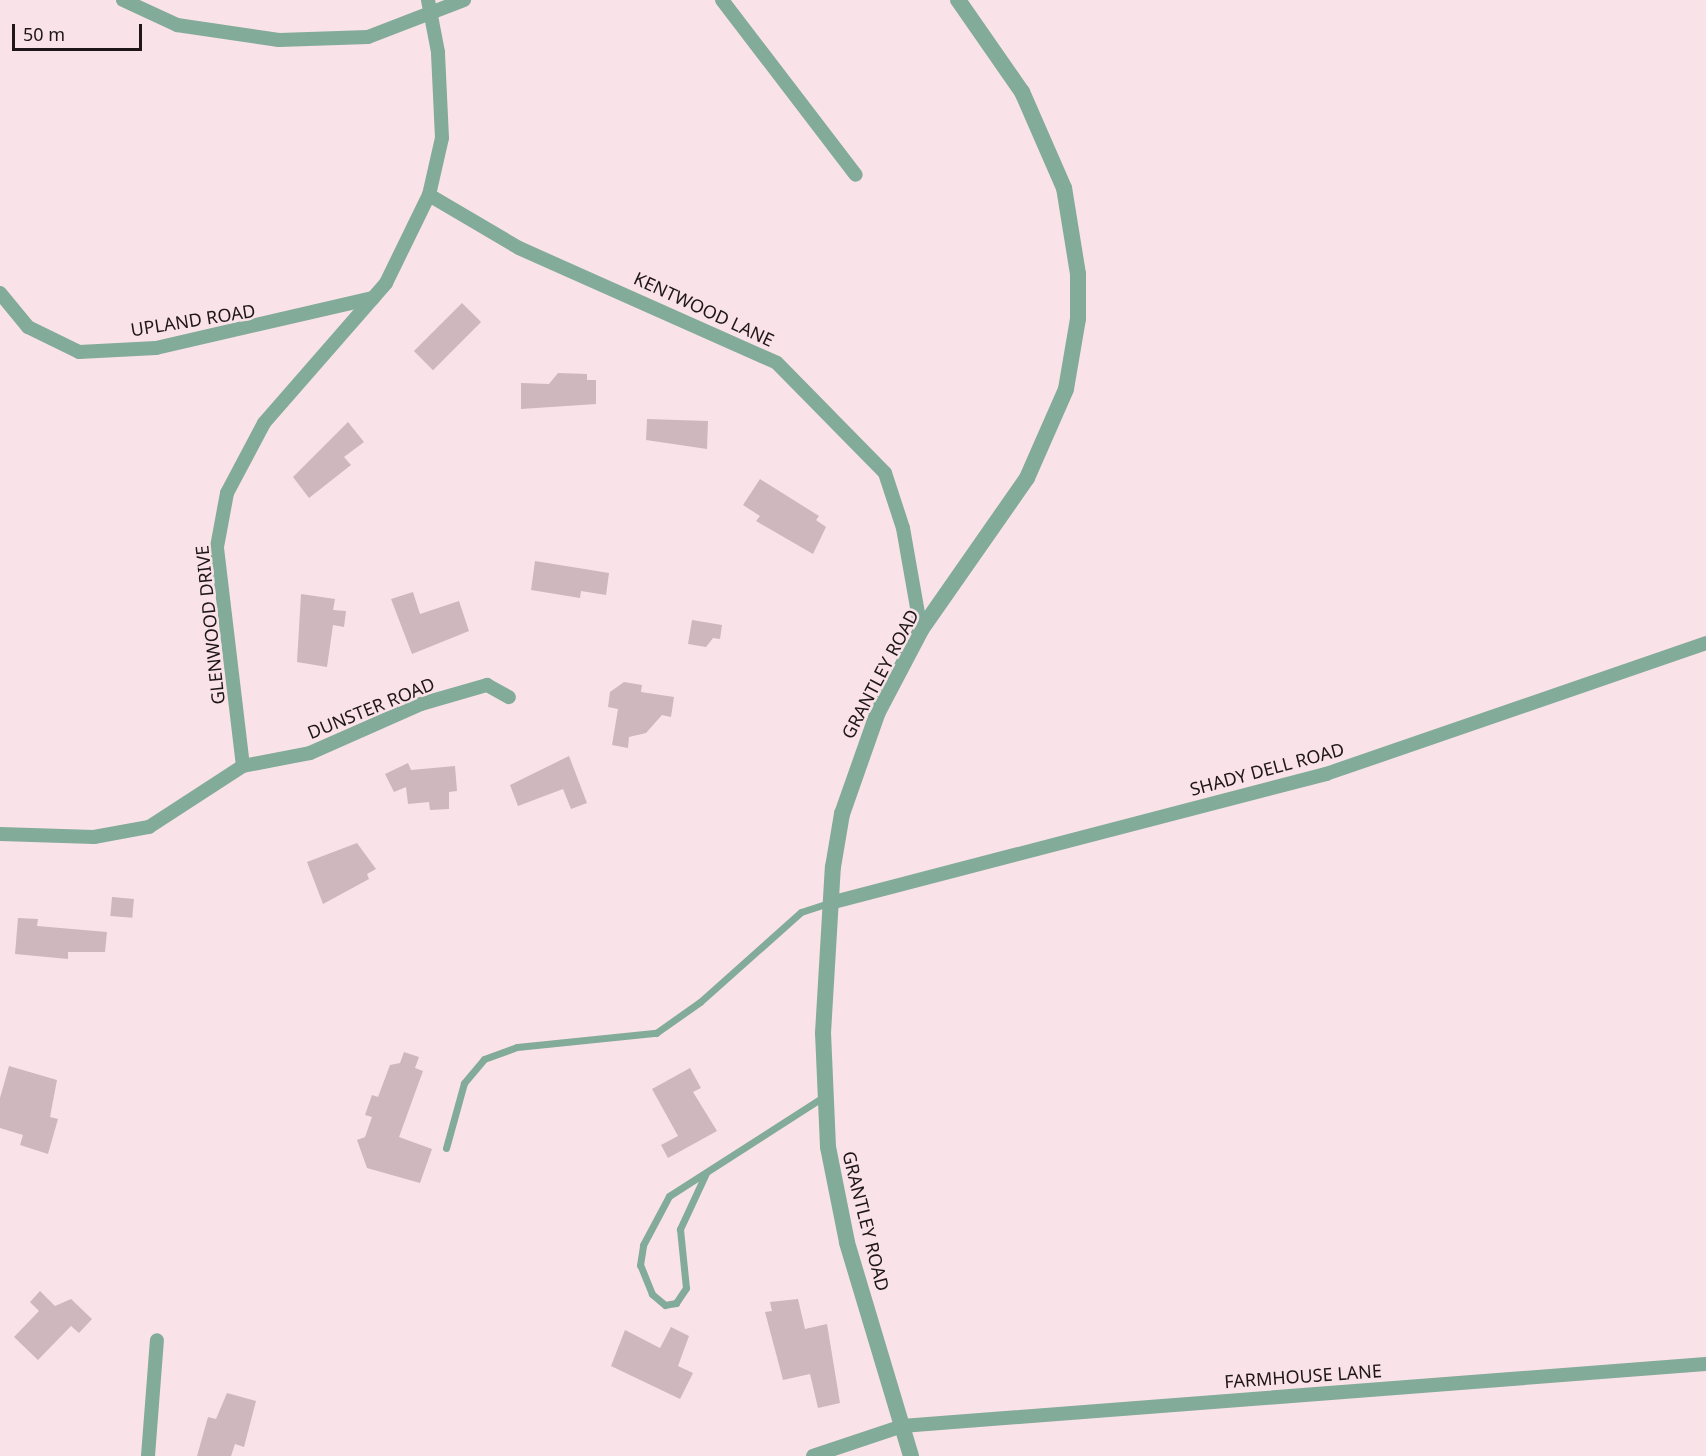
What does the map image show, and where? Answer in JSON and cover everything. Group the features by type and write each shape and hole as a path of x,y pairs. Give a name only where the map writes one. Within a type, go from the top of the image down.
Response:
{"street":[{"path":"123,0 177,25 279,40 368,37 464,0"},
{"name":"GLENWOOD DRIVE","path":"243,766 218,547 227,493 264,423 386,283 429,195 441,138 438,52 427,15 428,0"},
{"path":"722,0 856,175"},
{"name":"GRANTLEY ROAD","path":"911,1456 834,1190 823,1097 830,903 842,814 859,757 921,630 1027,477 1066,389 1078,320 1078,274 1064,188 1022,92 958,0"},
{"name":"KENTWOOD LANE","path":"429,195 519,248 777,363 885,473 903,528 921,630"},
{"name":"UPLAND ROAD","path":"0,293 28,327 79,352 156,348 373,298"},
{"name":"SHADY DELL ROAD","path":"830,903 1326,774 1706,643"},
{"name":"DUNSTER ROAD","path":"243,766 310,753 421,704 487,685 509,697"},
{"path":"0,834 94,837 149,827 243,766"},
{"path":"148,1456 157,1340"},
{"name":"FARMHOUSE LANE","path":"813,1456 902,1426 1706,1364"}],"lane":[{"path":"446,1148 464,1083 484,1059 517,1047 656,1033 700,1002 801,912 830,903"},
{"path":"706,1173 680,1229 686,1288 676,1303 665,1305 652,1294 640,1265 643,1245 669,1196 823,1097"}],"building":[{"path":"462,303 481,322 433,370 414,351"},
{"path":"558,373 587,374 587,380 596,380 596,404 521,409 521,383 549,384"},
{"path":"647,419 708,421 707,449 646,440"},
{"path":"348,422 364,442 344,457 351,465 309,498 293,477"},
{"path":"760,479 819,516 816,520 826,527 813,554 756,521 760,516 743,505"},
{"path":"535,561 609,573 606,595 581,591 580,598 531,590"},
{"path":"413,592 420,614 459,601 469,631 412,654 391,599"},
{"path":"301,594 335,599 333,610 346,611 344,627 333,625 327,667 297,662"},
{"path":"692,620 722,625 720,639 713,638 706,647 688,644"},
{"path":"624,682 642,685 641,692 674,697 671,717 662,715 646,733 629,737 628,748 612,745 618,709 608,707 610,692"},
{"path":"569,756 587,803 571,809 563,789 518,806 510,785"},
{"path":"408,763 411,770 455,766 457,791 449,792 449,809 430,810 429,802 408,804 406,787 394,792 385,774"},
{"path":"357,843 376,869 367,874 369,879 323,904 307,862"},
{"path":"112,897 134,899 132,918 110,916"},
{"path":"18,918 38,919 37,926 107,932 105,952 68,952 68,959 15,954"},
{"path":"404,1052 419,1057 415,1068 423,1071 399,1137 432,1149 420,1183 367,1168 357,1140 365,1137 372,1117 365,1115 372,1095 378,1097 390,1065 400,1063"},
{"path":"9,1066 57,1080 50,1117 58,1119 48,1154 20,1145 23,1135 0,1128 0,1098"},
{"path":"690,1068 701,1088 693,1092 717,1131 668,1158 661,1145 678,1136 652,1089"},
{"path":"40,1291 55,1306 71,1299 92,1319 79,1333 71,1326 38,1360 14,1337 39,1311 30,1302"},
{"path":"798,1299 805,1329 827,1324 840,1403 818,1408 810,1374 783,1380 765,1312 772,1311 770,1302"},
{"path":"671,1327 689,1336 678,1366 693,1373 680,1399 611,1366 625,1330 660,1348"},
{"path":"227,1393 256,1401 244,1447 235,1444 231,1456 197,1456 208,1417 216,1419"}]}
